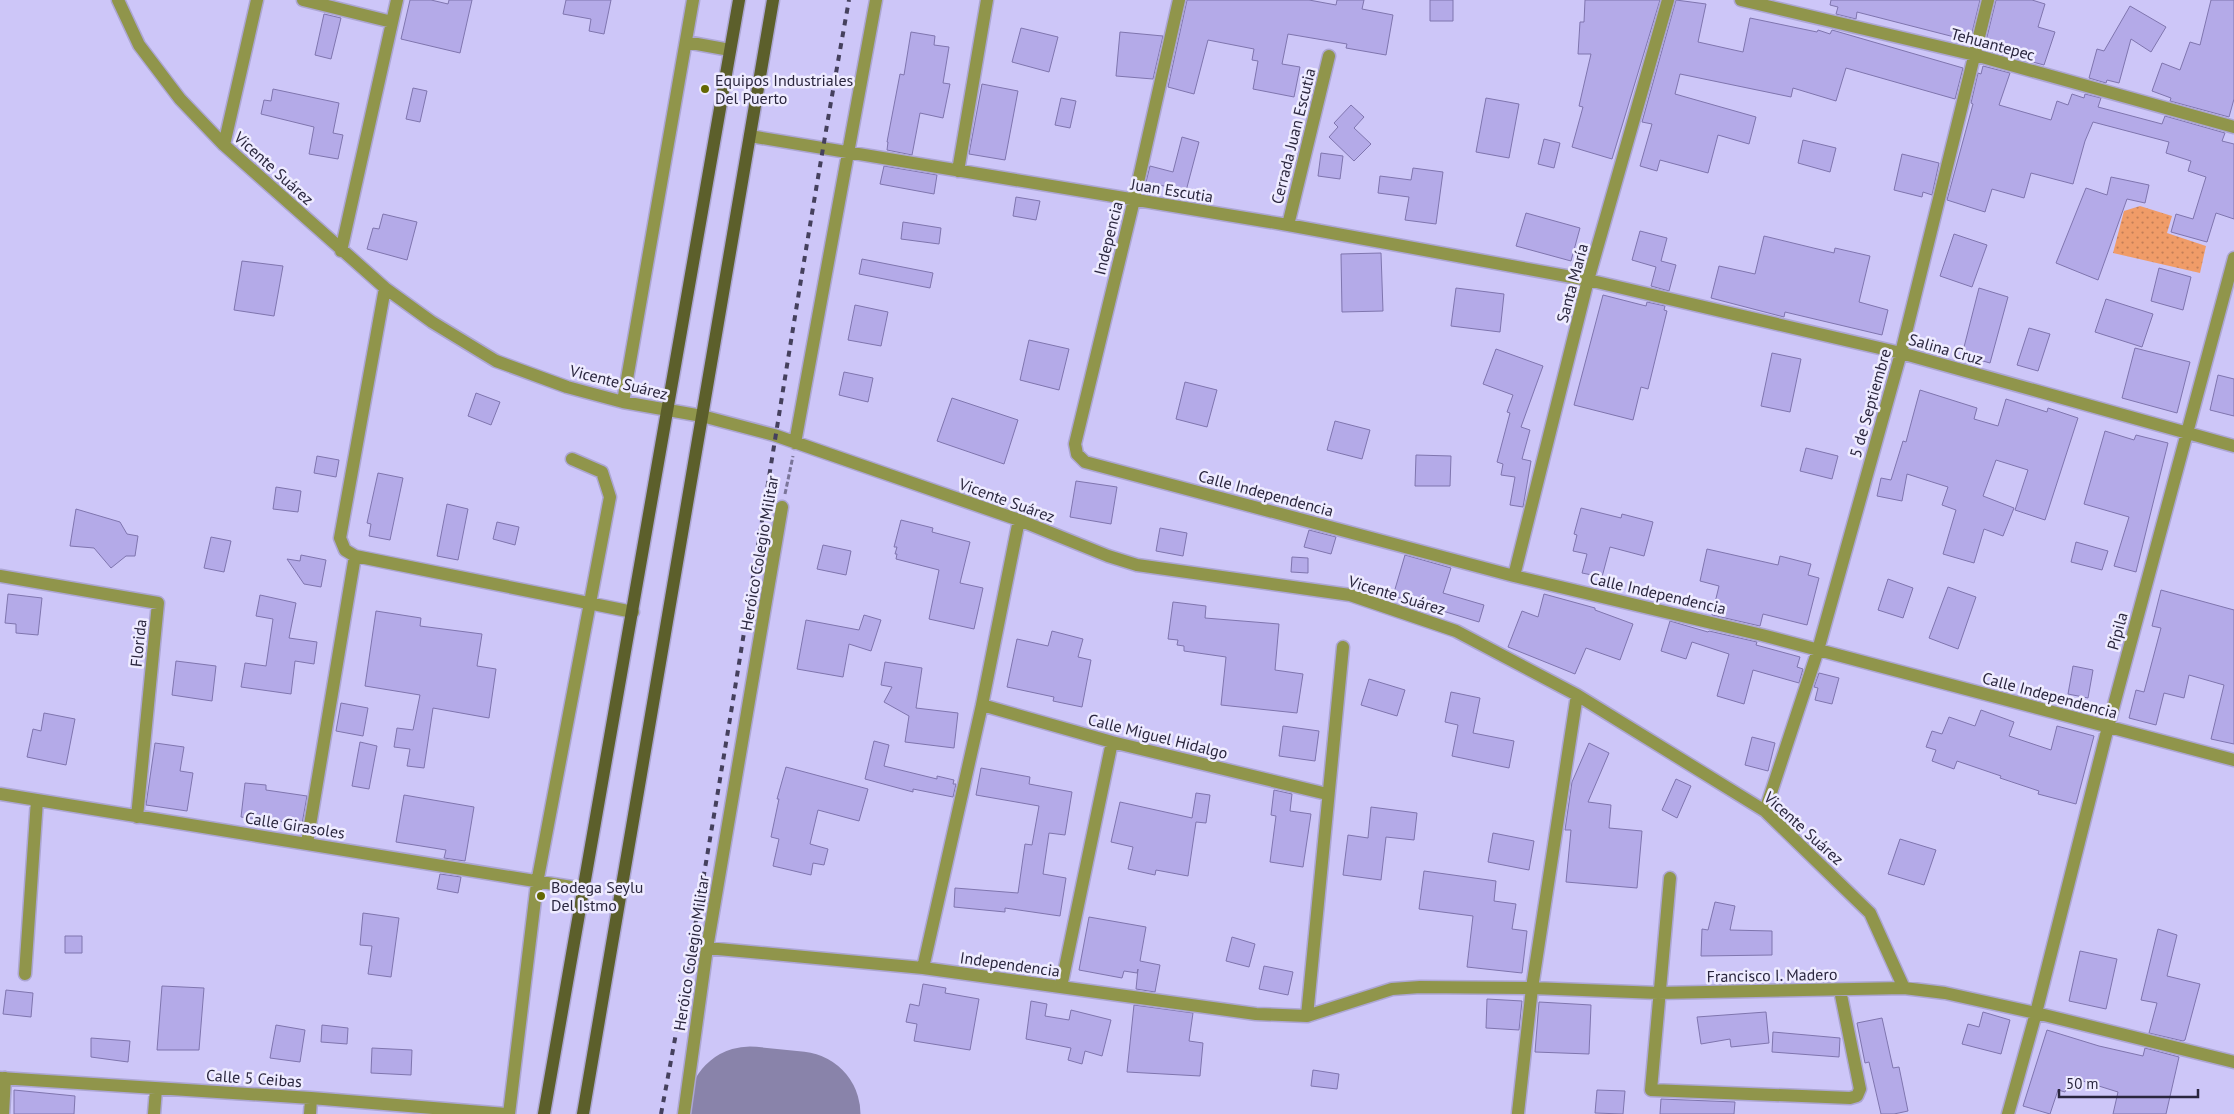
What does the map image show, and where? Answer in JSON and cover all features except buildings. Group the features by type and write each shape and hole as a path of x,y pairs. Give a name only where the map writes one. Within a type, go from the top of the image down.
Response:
{"main road":[{"path":"544,1114 633,612 738,0"},
{"path":"582,1114 773,0"}],"street":[{"name":"Vicente Suárez","path":"118,0 139,45 180,99 224,145 385,288 432,322 496,361 567,387 623,402 702,416 774,435 1019,520 1108,556 1137,565 1350,595 1456,631 1577,695 1765,810 1870,913 1904,988"},
{"path":"224,145 257,0"},
{"path":"303,0 392,22"},
{"path":"341,250 397,0"},
{"path":"623,402 693,0"},
{"path":"795,443 876,0"},
{"path":"958,171 988,0"},
{"name":"Indepencia","path":"1077,454 1075,444 1134,200 1179,0"},
{"name":"Santa María","path":"1514,576 1588,280 1668,0"},
{"name":"Tehuantepec","path":"1741,0 1975,55 2234,127"},
{"name":"5 de Septiembre","path":"1765,810 1818,650 1901,353 1988,0"},
{"path":"686,42 730,50"},
{"name":"Cerrada Juan Escutia","path":"1288,225 1329,56"},
{"name":"Juan Escutia","path":"750,136 1288,225 1588,280"},
{"name":"Pípila","path":"2008,1114 2036,1013 2108,727 2234,258"},
{"name":"Salina Cruz","path":"1588,280 1901,353 2234,446"},
{"path":"385,288 340,538 345,550 355,556 633,612"},
{"name":"Calle Independencia","path":"1077,454 1085,462 1514,576 1818,650 2234,760"},
{"path":"507,1114 537,882 610,497 602,472 572,459"},
{"name":"Heróico Colegio Militar","path":"684,1114 707,948 782,507"},
{"path":"923,968 982,705 1019,520"},
{"path":"307,843 355,556"},
{"name":"Florida","path":"0,576 158,603 137,817"},
{"path":"1307,1016 1343,647"},
{"path":"1518,1113 1532,988 1577,695"},
{"name":"Calle Miguel Hidalgo","path":"982,705 1112,742 1328,794"},
{"path":"1061,987 1112,742"},
{"name":"Calle Girasoles","path":"0,794 584,890"},
{"path":"25,974 37,800"},
{"path":"1670,878 1658,993 1651,1090 1850,1098 1857,1096 1860,1090 1840,990"},
{"name":"Independencia","path":"707,948 923,968 1256,1014 1307,1016"},
{"name":"Francisco I. Madero","path":"1307,1016 1392,989 1420,987 1532,988 1658,993 1904,988 1945,993 2036,1013 2234,1062"},
{"path":"3,1078 3,1114"},
{"name":"Calle 5 Ceibas","path":"3,1078 311,1098 449,1112 507,1114"},
{"path":"154,1114 156,1089"},
{"path":"310,1114 311,1098"}],"path":[{"name":"Heróico Colegio Militar","path":"782,507 795,443"}],"shaded area":[{"path":"2140,206 2172,216 2167,233 2206,246 2200,273 2113,253 2124,211"}],"runway":[{"path":"750,1109 798,1114"}],"railway":[{"path":"661,1114 734,697 801,279 849,0"}],"place":[{"name":"Equipos Industriales Del Puerto","path":"705,89"},
{"name":"Bodega Seylu Del Istmo","path":"541,896"}]}
